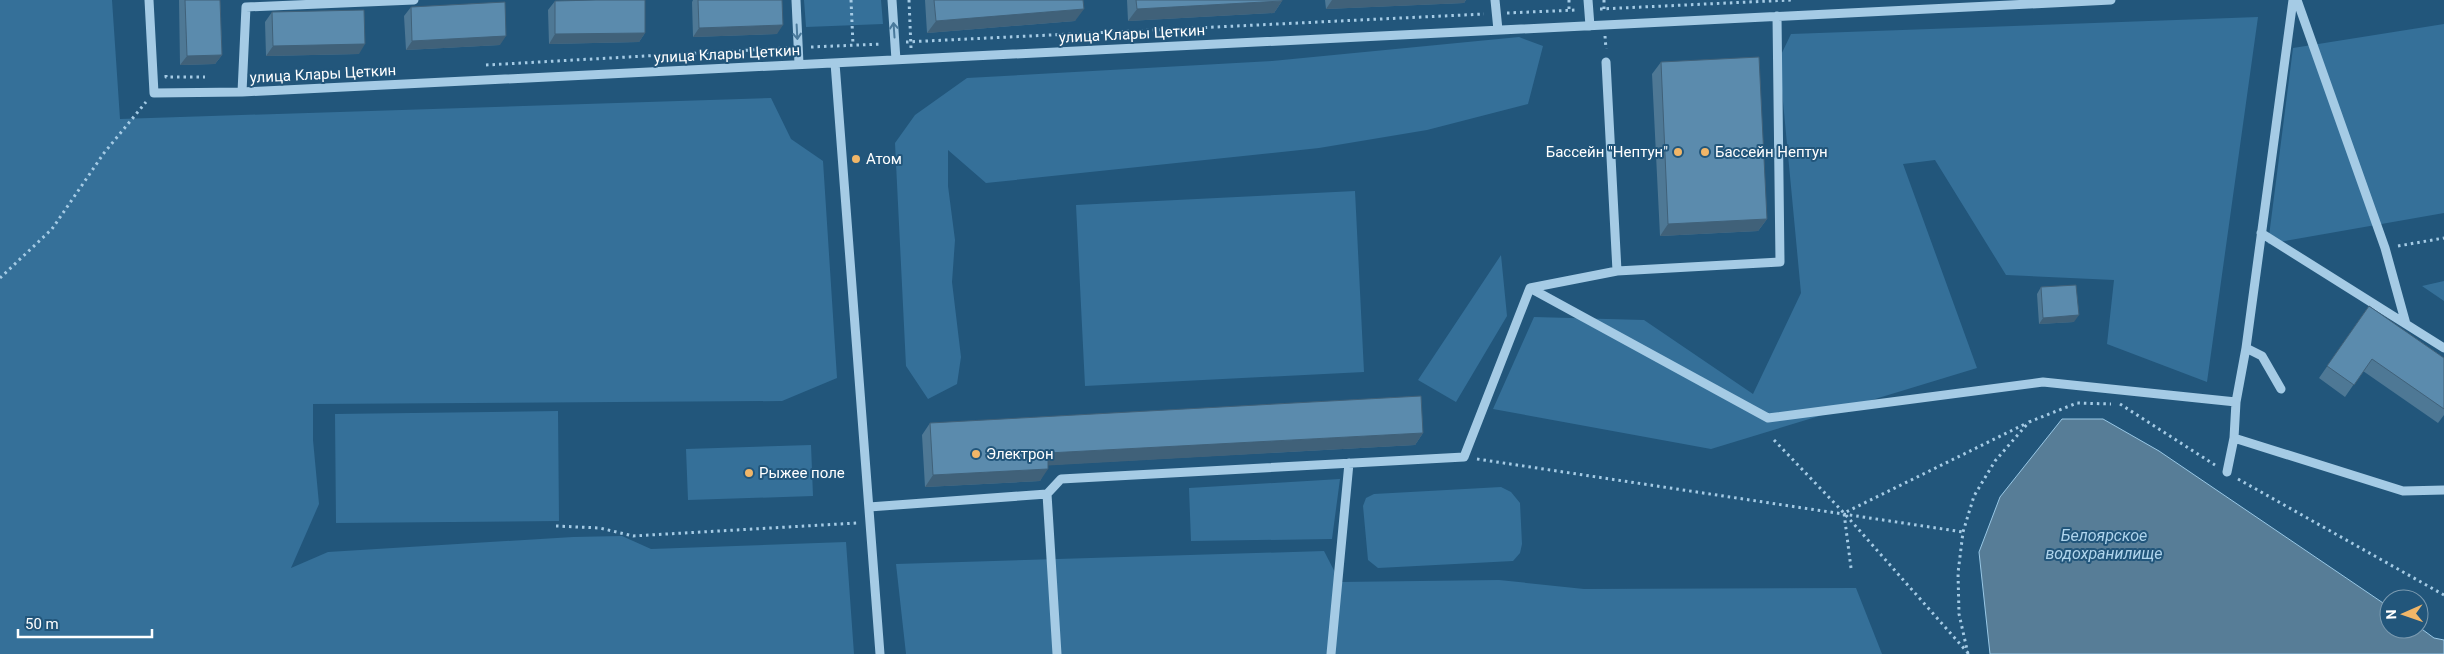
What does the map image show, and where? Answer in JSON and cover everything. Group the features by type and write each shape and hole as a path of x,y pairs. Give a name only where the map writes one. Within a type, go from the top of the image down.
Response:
{"street":[{"path":"149,0 154,93"},
{"path":"242,92 246,8 414,0"},
{"path":"796,0 799,64"},
{"path":"892,0 896,60"},
{"path":"1495,0 1498,30"},
{"name":"улица Клары Цеткин","path":"154,93 242,92 2111,0"},
{"path":"2227,472 2234,438 2236,402 2246,348 2293,0"},
{"path":"2297,0 2385,248 2406,324"},
{"path":"1588,5 1590,26"},
{"path":"1530,288 1617,271 1780,262 1777,16"},
{"path":"836,62 880,654"},
{"path":"1606,62 1617,271"},
{"path":"2261,234 2444,348"},
{"path":"1530,288 1768,418 2043,382 2236,402"},
{"path":"869,507 1047,494 1061,479 1464,457 1530,288"},
{"path":"2246,348 2262,356 2282,389"},
{"path":"2234,438 2403,491 2444,490"},
{"path":"1331,654 1349,463"},
{"path":"1047,494 1057,654"}],"path":[{"path":"851,0 853,45"},
{"path":"909,0 912,59"},
{"path":"480,65 911,41 1496,14 1588,5 1792,0"},
{"path":"1604,25 1606,62"},
{"path":"166,67 166,77 214,78"},
{"path":"0,278 52,229 104,153 154,93"},
{"path":"2385,248 2444,238"},
{"path":"1844,513 2029,422 2078,402 2121,404 2227,472 2444,595"},
{"path":"1968,654 1958,614 1958,573 1963,532 1974,496 1995,461 2029,422"},
{"path":"1774,440 1844,513 1968,654"},
{"path":"1464,457 1963,532"},
{"path":"1844,513 1850,568"},
{"path":"556,526 600,528 633,536 870,522"}],"shaded area":[{"path":"0,0 112,0 120,119 771,98 791,139 823,161 837,378 782,401 313,404 313,440 319,504 291,568 328,552 573,537 622,536 651,549 846,542 854,654 0,654"},
{"path":"804,0 881,0 883,24 806,27"},
{"path":"2258,17 2207,382 2107,344 2114,280 2006,275 1935,160 1903,164 1977,368 1711,449 1493,409 1534,317 1644,320 1753,394 1801,293 1779,59 1791,34"},
{"path":"2444,24 2444,213 2268,244 2293,48"},
{"path":"1519,37 1543,46 1528,104 1427,130 1319,148 986,183 948,150 948,186 955,240 952,282 961,357 957,384 928,399 906,366 895,143 915,115 967,78 1272,61"},
{"path":"1355,191 1364,372 1085,386 1076,205"},
{"path":"1501,255 1507,316 1456,402 1418,380"},
{"path":"2444,281 2444,301 2422,286"},
{"path":"558,411 559,521 336,523 335,414"},
{"name":"Рыжее поле","path":"811,445 813,496 688,500 686,449"},
{"path":"1340,479 1332,539 1191,541 1189,488"},
{"path":"1501,487 1511,492 1520,503 1522,544 1520,553 1513,561 1378,568 1368,560 1363,506 1366,498 1374,494"},
{"path":"1324,551 1340,582 1499,580 1584,589 1856,588 1882,654 906,654 896,564"}],"water":[{"name":"Белоярское водохранилище","path":"2062,419 2103,419 2159,451 2379,600 2379,639 2429,639 2429,634 2434,638 2444,640 2444,654 1990,654 1979,552 2000,497"}],"building":[{"path":"185,0 220,0 222,55 187,56"},
{"path":"645,0 645,33 555,34 555,1"},
{"path":"698,0 782,0 783,25 699,28"},
{"path":"934,0 1083,0 1084,9 936,21"},
{"path":"1136,0 1282,0 1282,1 1137,9"},
{"path":"505,2 506,36 412,41 411,7"},
{"path":"364,10 365,44 273,46 272,12"},
{"name":"Бассейн Нептун","path":"1759,57 1767,219 1668,224 1661,62"},
{"path":"2076,285 2079,315 2043,318 2041,287"},
{"path":"2369,306 2444,358 2444,409 2372,359 2354,385 2327,366"},
{"path":"1421,396 1423,433 1048,453 1048,469 933,475 930,423"}],"place":[{"name":"Бассейн \"Нептун\"","path":"1678,152"},
{"name":"Бассейн Нептун","path":"1705,152"},
{"name":"Атом","path":"856,159"},
{"name":"Электрон","path":"976,454"},
{"name":"Рыжее поле","path":"749,473"}]}
